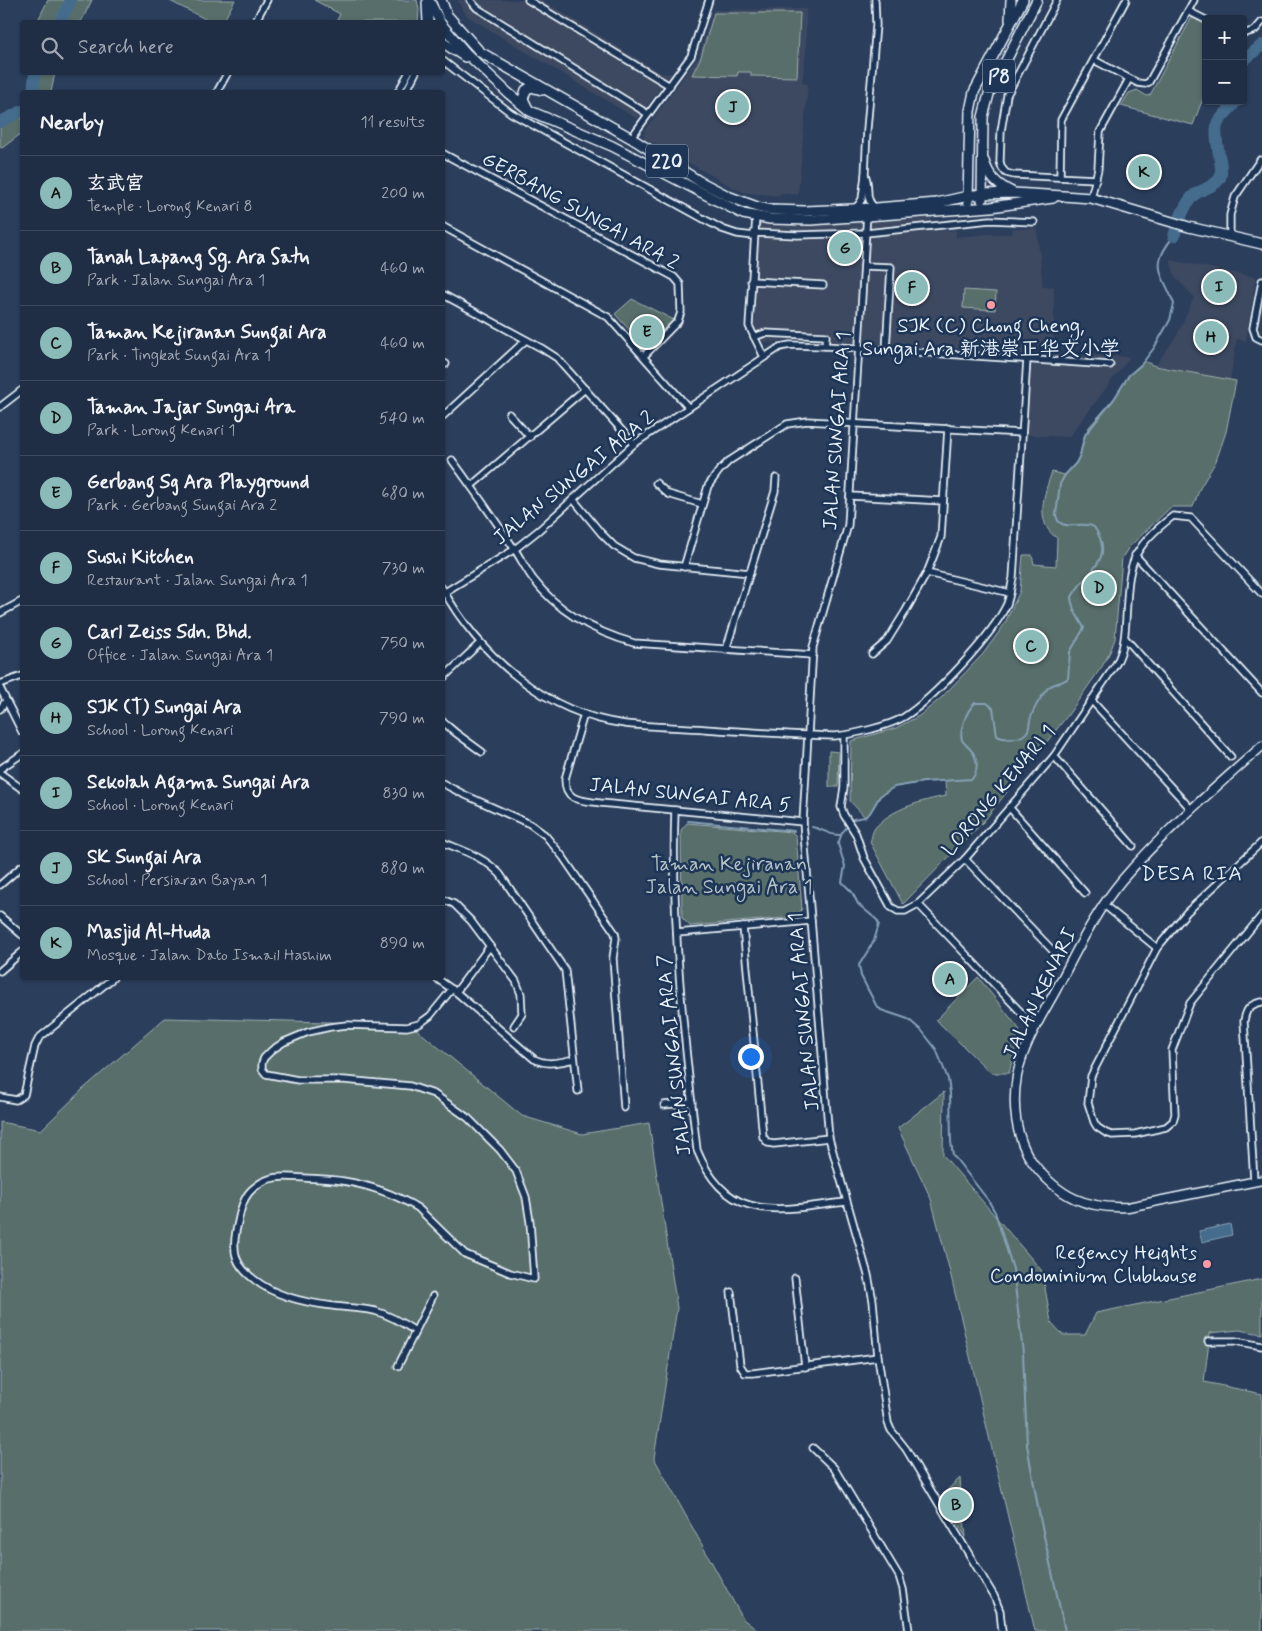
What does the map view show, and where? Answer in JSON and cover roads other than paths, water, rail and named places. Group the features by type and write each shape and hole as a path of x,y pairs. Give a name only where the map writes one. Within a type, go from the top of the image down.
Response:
{"main road":[{"path":"428,0 428,20"},
{"name":"220","path":"428,0 439,20"},
{"name":"220","path":"441,0 449,18 480,52 631,138 699,181 730,197 757,207 771,210 805,211 968,209 1010,206 1062,196"},
{"path":"1010,23 1011,0"},
{"path":"1022,31 1029,7 1025,0"},
{"name":"P8","path":"968,209 970,111 974,92 1010,23 1025,0"},
{"name":"P8","path":"981,208 983,117 985,105 1037,0"},
{"name":"220","path":"445,29 466,53 530,111 612,146 743,214 770,219 811,220 937,203 982,194 1013,193 1092,198 1189,227 1262,244"},
{"path":"445,44 495,80"},
{"path":"530,111 524,99 526,90 536,88 553,94"},
{"path":"982,153 986,168 994,180 1003,188 1013,193"}],"street":[{"path":"256,20 267,0"},
{"path":"470,0 477,8 648,114"},
{"path":"528,0 670,86"},
{"path":"631,138 694,50 709,0"},
{"path":"853,210 862,199 866,175 876,25 875,0"},
{"path":"1057,0 1007,95 1001,131 1000,162 1006,172 1014,175 1096,179"},
{"path":"1060,177 1061,120 1126,0"},
{"path":"1094,60 1129,79 1142,84 1149,82 1194,0"},
{"path":"1188,11 1202,18"},
{"path":"445,21 449,18"},
{"path":"1247,33 1255,30 1262,22"},
{"path":"445,62 511,113 722,229 737,234 866,233 990,220 1034,222"},
{"path":"218,90 226,75"},
{"path":"399,90 407,75"},
{"path":"407,90 414,75"},
{"path":"1092,198 1096,179 1100,132 1129,79"},
{"name":"GERBANG SUNGAI ARA 2","path":"445,155 674,277 680,284 681,312 678,321 644,356"},
{"path":"1230,237 1230,215 1235,197 1260,160 1262,161"},
{"path":"866,175 870,211"},
{"name":"JALAN SUNGAI ARA 1","path":"870,211 866,233 847,532 812,655 803,822 829,1138 868,1275 888,1423 891,1430 906,1449 994,1596 1000,1611 1002,1631"},
{"path":"756,216 749,326 764,356"},
{"path":"445,228 608,317 688,407"},
{"path":"864,266 890,267 886,350"},
{"path":"751,281 823,285"},
{"path":"1262,281 1253,328 1256,337 1262,340"},
{"path":"445,296 557,358 634,444"},
{"path":"754,337 765,333 826,336 825,346"},
{"path":"445,415 526,340"},
{"name":"JALAN SUNGAI ARA 2","path":"445,589 514,549 539,530 634,444 780,347 790,345 825,346 1110,365"},
{"path":"445,592 460,618 480,643 532,689 551,700 584,714 624,724 808,736 844,736 899,719 923,703 962,664 1002,613 1010,593 1013,578 1027,359"},
{"path":"472,486 584,389"},
{"path":"0,407 20,392"},
{"path":"509,414 530,437"},
{"path":"684,567 708,486 724,466 787,424 807,420 1022,432"},
{"path":"872,654 888,641 927,573 941,537 948,428"},
{"path":"452,460 472,486 532,578 556,603 576,618 612,637 634,643 812,655"},
{"path":"726,650 775,491 776,478"},
{"path":"656,483 668,494 702,504"},
{"path":"850,496 943,501"},
{"path":"573,498 601,533 614,546 627,554 646,562 750,573"},
{"name":"LORONG KENARI 1","path":"844,736 844,786 841,806 844,815 853,828 864,858 891,907 898,911 905,911 918,904 964,859 1054,756 1120,656 1125,638 1129,571 1135,555 1150,534 1174,516 1191,518 1262,594"},
{"path":"1135,555 1262,693"},
{"path":"927,573 1010,593"},
{"path":"1,612 20,602"},
{"path":"1125,638 1231,757"},
{"path":"445,676 480,643"},
{"path":"0,684 20,677"},
{"path":"0,688 20,728"},
{"path":"1091,700 1191,809"},
{"path":"0,709 6,701"},
{"name":"JALAN SUNGAI ARA 5","path":"584,714 565,779 565,786 572,797 577,800 803,822"},
{"path":"445,724 482,752"},
{"name":"JALAN KENARI","path":"1258,1180 1128,1207 1097,1206 1080,1201 1060,1191 1044,1177 1030,1159 1021,1139 1016,1119 1015,1102 1017,1076 1023,1054 1035,1027 1104,904 1143,857 1191,809 1262,746"},
{"path":"20,756 0,771 20,787"},
{"path":"1054,756 1133,846"},
{"path":"445,785 530,824 545,835 563,857 615,933 613,958 624,1108"},
{"path":"1009,807 1086,893"},
{"name":"JALAN SUNGAI ARA 7","path":"674,810 673,862 677,933 697,1150 708,1174 724,1192 748,1206 780,1210 846,1202"},
{"path":"1262,842 1187,912 1157,948 1091,1076 1088,1103 1094,1122 1102,1130 1112,1135 1135,1134 1166,1127 1173,1121 1175,1114 1172,1050 1190,1003 1262,915"},
{"path":"445,843 490,863 500,874 563,966 567,975 578,1091"},
{"path":"964,859 1056,954"},
{"path":"0,885 20,868"},
{"path":"445,900 454,904 471,921 519,987 522,1014 514,1026"},
{"path":"918,904 1035,1027"},
{"path":"1104,904 1157,948"},
{"path":"0,916 20,933"},
{"path":"677,933 811,921"},
{"path":"743,927 763,1137 768,1142 774,1144 829,1138"},
{"path":"415,1331 396,1319 375,1311 331,1306 290,1298 254,1280 234,1255 233,1245 242,1206 249,1192 255,1186 277,1177 343,1181 378,1190 418,1208 465,1254 510,1273 534,1279 530,1222 526,1197 516,1171 500,1150 468,1118 434,1094 410,1086 344,1080 298,1080 266,1074 262,1069 262,1063 272,1050 284,1042 308,1032 339,1026 407,1027 419,1024 430,1016 454,991 490,946"},
{"path":"0,970 20,954"},
{"path":"0,1097 16,1100 24,1095 35,1046 39,1038 112,980"},
{"path":"439,980 534,1059 540,1062 554,1063 574,1059"},
{"path":"1258,1180 1244,1021 1250,1006 1262,1002"},
{"path":"664,1105 692,1102"},
{"path":"795,1278 805,1366"},
{"path":"731,1292 740,1365 745,1373 878,1357"},
{"path":"398,1366 434,1296"},
{"path":"1208,1342 1236,1340 1262,1346"},
{"path":"813,1448 834,1468 899,1576 904,1595 909,1631"}],"waterway":[{"path":"61,20 71,0"},
{"path":"1244,60 1262,45"},
{"path":"33,90 35,75"},
{"path":"1174,236 1190,199 1197,193 1215,184 1220,178 1221,167 1216,139 1217,125 1233,105"},
{"path":"0,122 20,112"},
{"path":"1065,1631 1040,1518 1027,1445 1023,1353 1013,1269 995,1212 953,1155 948,1079 936,1049 922,1031 908,1019 881,1010 876,1005 861,976 859,965 874,941 879,924 877,920 858,904 852,892 842,882 845,866 838,844 842,833 853,819 865,817 870,813 880,796 894,787 924,782 972,779 977,768 976,760 973,752 962,740 961,736 964,720 975,703 987,703 993,708 997,736 1008,739 1021,737 1029,729 1030,719 1034,710 1047,689 1068,678 1070,652 1084,628 1074,610 1071,599 1096,566 1102,549 1100,539 1094,527 1089,525 1066,525 1058,521 1056,515 1060,484 1076,463 1085,435 1114,399 1129,375 1141,365 1154,348 1170,320 1174,304 1162,277 1160,263 1161,255 1174,236"},
{"path":"688,821 794,831"},
{"path":"812,827 840,835"}],"place":[{"name":"SK Sungai Ara","path":"733,107"},
{"name":"Masjid Al-Huda","path":"1144,172"},
{"name":"Carl Zeiss Sdn. Bhd.","path":"845,248"},
{"name":"Sekolah Agama Sungai Ara","path":"1219,287"},
{"name":"Sushi Kitchen","path":"912,288"},
{"name":"SJK (C) Chong Cheng, Sungai Ara 新港崇正华文小学","path":"991,305"},
{"name":"Gerbang Sg Ara Playground","path":"647,332"},
{"name":"SJK (T) Sungai Ara","path":"1211,337"},
{"name":"Taman Jajar Sungai Ara","path":"1099,588"},
{"name":"Taman Kejiranan Sungai Ara","path":"1031,646"},
{"name":"玄武宫","path":"950,979"},
{"name":"Regency Heights Condominium Clubhouse","path":"1207,1264"},
{"name":"Tanah Lapang Sg. Ara Satu","path":"956,1505"}],"district":[{"name":"DESA RIA","path":"1192,873"}],"park label":[{"name":"Taman Kejiranan Jalan Sungai Ara 1","path":"729,874"}]}
